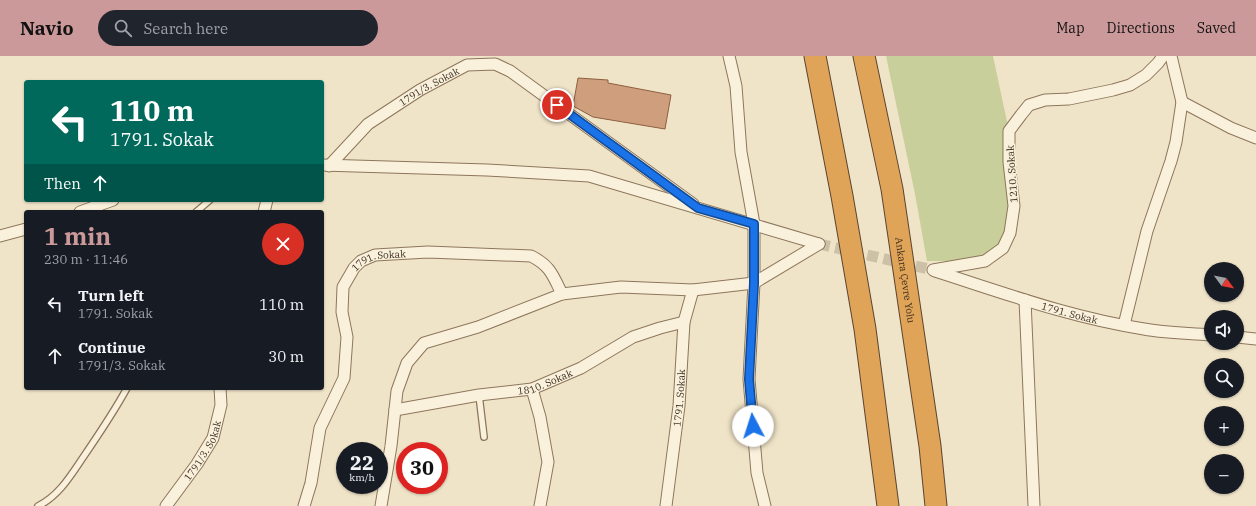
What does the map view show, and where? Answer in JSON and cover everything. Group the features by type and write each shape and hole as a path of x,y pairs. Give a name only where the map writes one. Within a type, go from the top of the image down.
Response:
{"highway":[{"path":"815,56 842,196 865,329 888,506"},
{"name":"Ankara Çevre Yolu","path":"864,56 892,189 930,446 936,506"}],"street":[{"path":"729,56 736,86 741,152 754,224 754,283 749,379 757,473 765,506"},
{"name":"1210. Sokak","path":"933,270 985,261 1003,248 1010,232 1014,206 1009,162 1009,131 1029,105 1045,100 1069,99 1130,85 1146,75 1164,56"},
{"path":"1124,325 1147,231 1176,142 1182,102 1171,56"},
{"name":"1791/3. Sokak","path":"326,165 368,124 420,90 467,66 494,64 510,71 698,208"},
{"path":"1182,102 1231,128 1256,138"},
{"path":"326,165 487,170 589,176 819,244 754,283 693,290 621,287 562,294 478,327 424,343 407,363 397,391 391,446 381,506"},
{"path":"86,210 108,202"},
{"path":"0,236 24,230"},
{"name":"1791. Sokak","path":"304,506 311,483 320,428 344,378 347,337 342,312 343,286 354,268 361,261 375,256 428,252 531,256 542,262 549,269 562,294"},
{"name":"1791. Sokak","path":"933,270 1025,300 1095,320 1145,330 1204,334"},
{"name":"1791. Sokak","path":"666,506 680,406 684,322 693,290"},
{"path":"1025,300 1034,506"},
{"name":"1810. Sokak","path":"395,410 479,395 532,389 581,368 633,337 684,322"},
{"path":"1244,338 1256,339"},
{"path":"532,389 540,417 548,462 540,506"},
{"name":"1791/3. Sokak","path":"166,506 197,464 213,438 221,405 220,390"}],"lane":[{"path":"198,210 208,202"},
{"path":"38,506 48,500 63,485 103,429 126,390"},
{"path":"479,395 484,438"}],"green space":[{"path":"886,56 993,56 1009,131 1010,233 985,261 927,261 915,194"}],"building":[{"path":"578,78 608,80 608,83 671,95 665,129 593,117 573,106"}],"tunnel":[{"path":"819,244 933,270"}],"route":[{"path":"557,105 629,156 698,208 754,224 754,283 749,379 753,426"}]}
